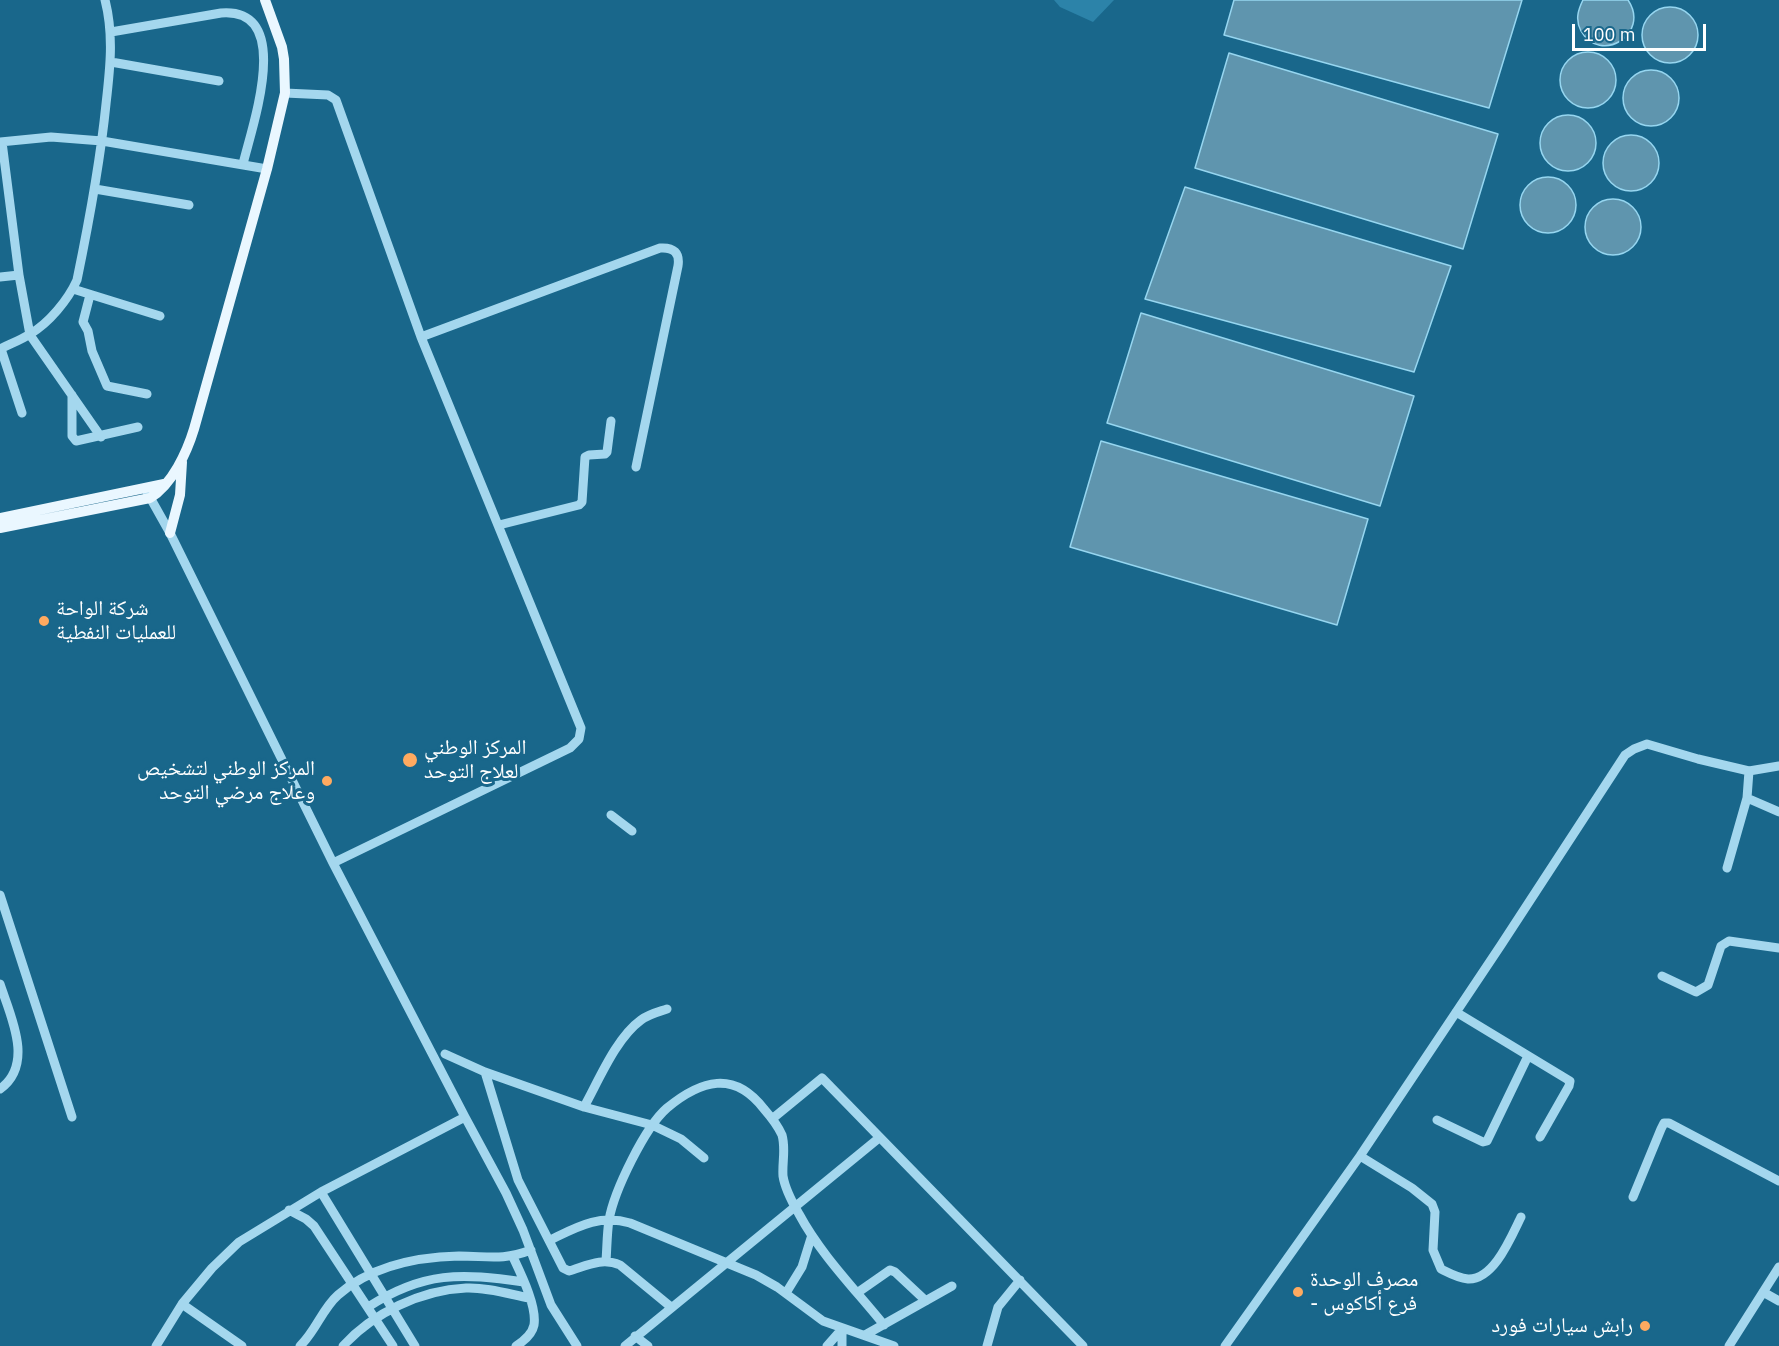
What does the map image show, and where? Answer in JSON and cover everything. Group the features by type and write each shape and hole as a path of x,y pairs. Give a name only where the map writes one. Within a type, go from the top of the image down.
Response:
{"main road":[{"path":"170,533 180,495 182,462 194,429 267,169 285,93 284,59 276,27 265,0"},
{"path":"0,528 148,494 164,484 182,462"},
{"path":"0,518 148,494"}],"street":[{"path":"22,413 0,349 30,335 50,317 73,289 77,280 96,189 111,62 111,32 105,0"},
{"path":"111,32 232,12 251,21 261,39 265,64 243,164"},
{"path":"111,62 219,81"},
{"path":"285,93 328,95 336,100 421,337 581,728 579,739 570,748 333,862"},
{"path":"101,437 30,335 19,274 1,142 51,137 102,141 267,169"},
{"path":"96,189 189,205"},
{"path":"421,337 660,248 668,247 675,251 679,258 678,266 636,467"},
{"path":"0,276 19,274"},
{"path":"73,289 160,316"},
{"path":"90,295 83,322 107,386 147,394"},
{"path":"72,395 73,439 79,442 138,427"},
{"path":"499,525 579,505 582,502 585,457 607,452 611,421"},
{"path":"148,494 170,533 333,862 510,1202 551,1305 577,1346"},
{"path":"1225,1346 1360,1156 1625,755 1634,748 1647,744 1749,771 1779,766"},
{"path":"1727,868 1747,798 1749,771"},
{"path":"1747,798 1779,812"},
{"path":"611,815 632,831"},
{"path":"0,896 72,1117"},
{"path":"1662,976 1696,992 1708,985 1721,946 1728,940 1779,948"},
{"path":"0,984 17,1037 19,1056 10,1078 0,1089"},
{"path":"584,1107 626,1036 640,1021 667,1009"},
{"path":"1456,1012 1570,1081 1540,1137"},
{"path":"445,1054 485,1072 584,1107 652,1125 681,1139 704,1158"},
{"path":"1437,1120 1483,1142 1486,1141 1528,1056"},
{"path":"485,1072 518,1180 561,1265 565,1270 606,1261 620,1265 671,1307"},
{"path":"772,1119 822,1078 1083,1346"},
{"path":"606,1261 609,1219 628,1170 652,1125 676,1101 696,1088 716,1083 733,1084 757,1100 783,1138 783,1176 811,1238 884,1325"},
{"path":"156,1346 182,1304 224,1255 256,1231 321,1192 465,1118"},
{"path":"1633,1197 1661,1129 1664,1124 1669,1123 1779,1181"},
{"path":"624,1346 879,1138"},
{"path":"1360,1156 1412,1188 1432,1204 1436,1212 1432,1250 1441,1269 1457,1277 1468,1279 1485,1273 1501,1255 1521,1217"},
{"path":"321,1192 414,1346"},
{"path":"289,1210 314,1226 393,1346"},
{"path":"550,1240 584,1224 609,1219 630,1223 756,1275 786,1293 810,1313 842,1329 894,1346"},
{"path":"786,1293 802,1267 811,1238"},
{"path":"300,1346 337,1295 370,1273 421,1260 460,1256 513,1257 531,1250"},
{"path":"513,1257 529,1298 534,1325 526,1339 516,1346"},
{"path":"1729,1346 1779,1267"},
{"path":"857,1293 890,1270 926,1301"},
{"path":"368,1307 385,1296 438,1277 479,1275 524,1282"},
{"path":"478,1288 479,1275"},
{"path":"987,1346 998,1307 1020,1280"},
{"path":"865,1335 952,1286"},
{"path":"343,1346 376,1319 393,1309 432,1293 478,1288 529,1298"},
{"path":"1763,1292 1779,1301"},
{"path":"182,1304 242,1346"},
{"path":"827,1346 842,1329"},
{"path":"842,1329 842,1346"},
{"path":"635,1336 648,1346"},
{"path":"308,1338 315,1346"}],"shaded area":[{"path":"1054,0 1114,0 1093,22 1060,7"},
{"path":"1234,0 1522,0 1489,108 1224,35"},
{"path":"1583,0 1628,0 1633,12 1633,24 1628,34 1620,41 1610,45 1600,45 1589,41 1578,23"},
{"path":"1665,7 1675,7 1690,15 1696,24 1698,35 1696,46 1690,55 1675,63 1665,63 1654,58 1647,51 1642,40 1642,30 1647,19 1654,12"},
{"path":"1583,52 1593,52 1608,60 1614,69 1616,80 1614,91 1608,100 1593,108 1583,108 1572,103 1565,96 1560,85 1560,75 1565,64 1572,57"},
{"path":"1229,53 1498,134 1463,249 1195,168"},
{"path":"1646,70 1656,70 1671,78 1677,87 1679,98 1677,109 1671,118 1656,126 1646,126 1635,121 1628,114 1623,103 1623,93 1628,82 1635,75"},
{"path":"1563,115 1573,115 1588,123 1594,132 1596,143 1594,154 1588,163 1573,171 1563,171 1552,166 1545,159 1540,148 1540,138 1545,127 1552,120"},
{"path":"1626,135 1636,135 1651,143 1657,152 1659,163 1657,174 1651,183 1636,191 1626,191 1615,186 1608,179 1603,168 1603,158 1608,147 1615,140"},
{"path":"1543,177 1553,177 1568,185 1574,194 1576,205 1574,216 1568,225 1553,233 1543,233 1532,228 1525,221 1520,210 1520,200 1525,189 1532,182"},
{"path":"1185,187 1451,266 1414,372 1145,299"},
{"path":"1608,199 1618,199 1633,207 1639,216 1641,227 1639,238 1633,247 1618,255 1608,255 1597,250 1590,243 1585,232 1585,222 1590,211 1597,204"},
{"path":"1141,313 1414,396 1380,506 1107,423"},
{"path":"1101,441 1368,519 1337,625 1070,547"}],"place":[{"name":"شركة الواحة للعمليات النفطية","path":"44,621"},
{"name":"المركز الوطني لعلاج التوحد","path":"410,760"},
{"name":"المركز الوطني لتشخيص وعلاج مرضي التوحد","path":"327,781"},
{"name":"مصرف الوحدة - فرع أكاكوس","path":"1298,1292"},
{"name":"رابش سيارات فورد","path":"1645,1326"}]}
